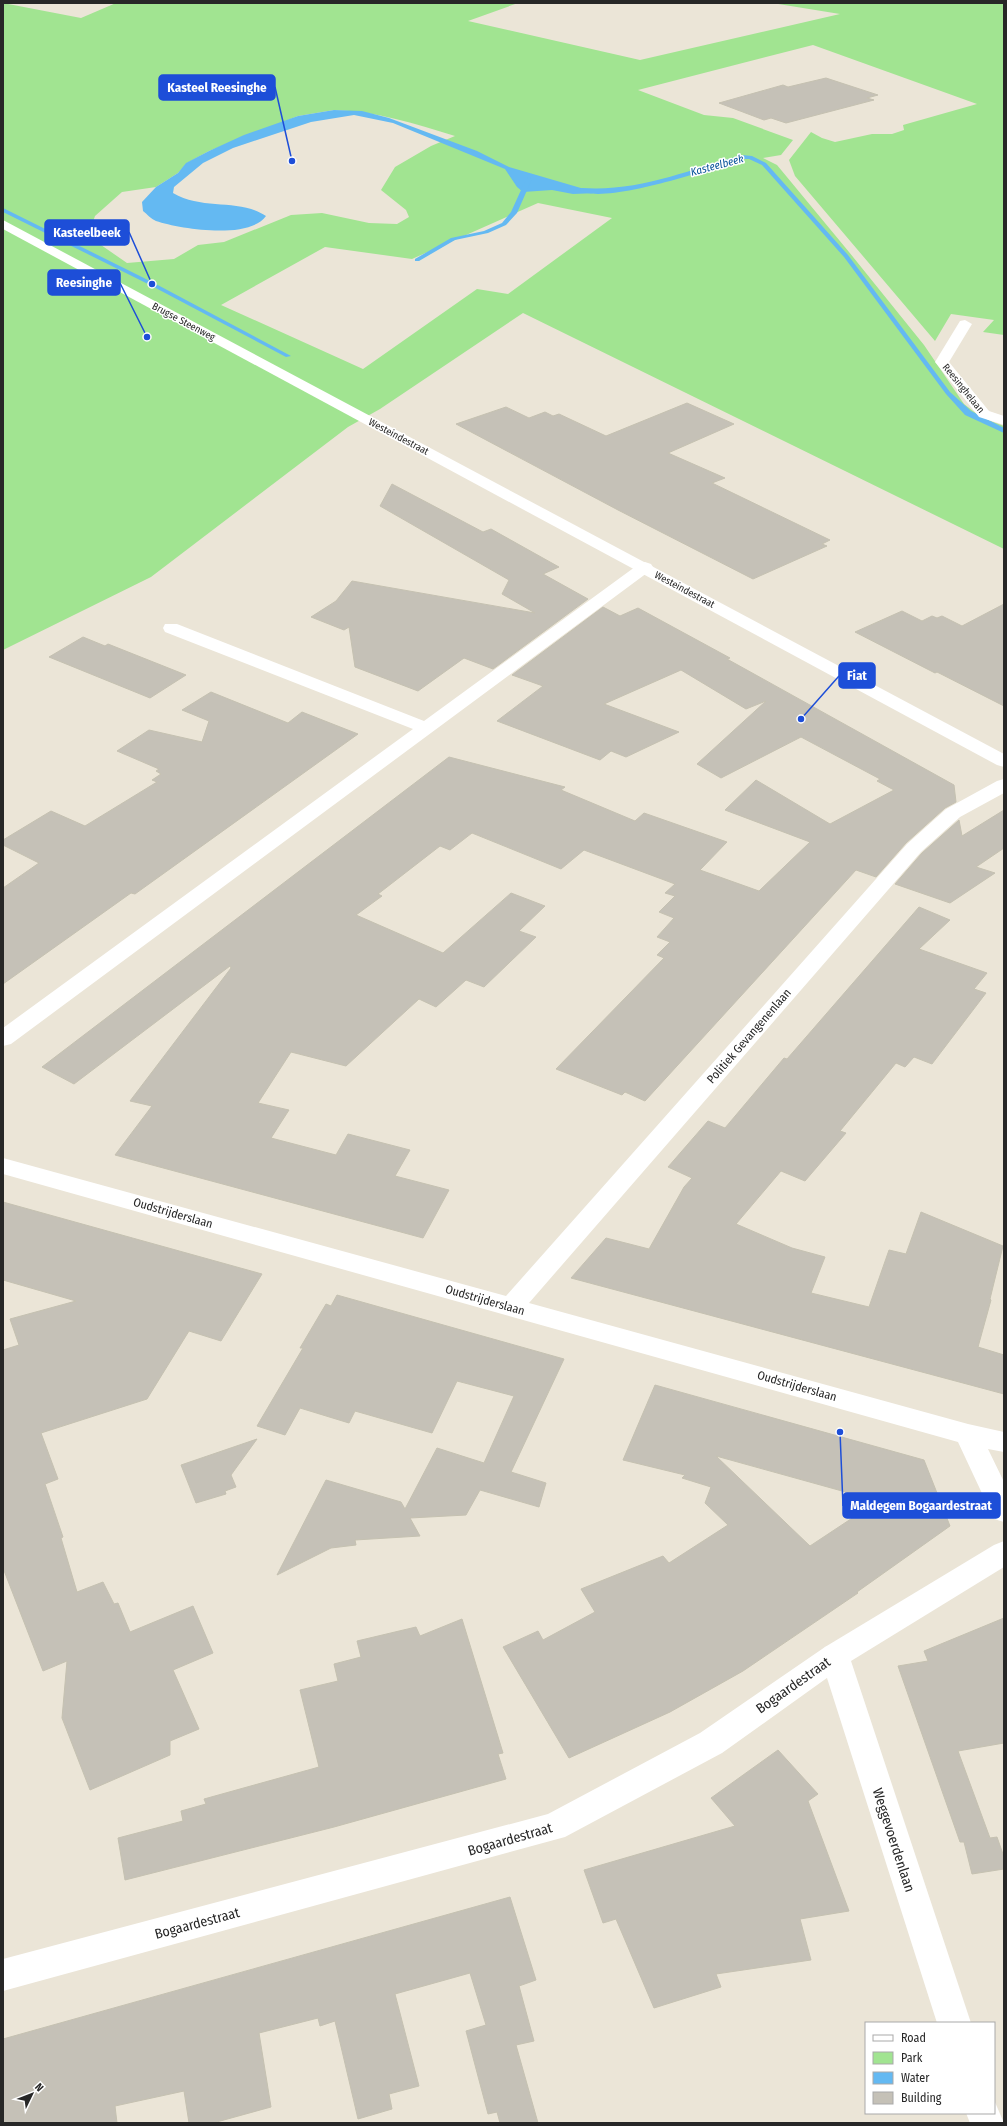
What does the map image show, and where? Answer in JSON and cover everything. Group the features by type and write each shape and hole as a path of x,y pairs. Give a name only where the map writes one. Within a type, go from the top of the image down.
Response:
{"street":[{"name":"Brugse Steenweg","path":"3,224 366,418"},
{"name":"Reesinghelaan","path":"965,324 942,362 984,414 1004,421"},
{"name":"Westeindestraat","path":"366,418 1004,761"},
{"path":"3,1039 645,567"},
{"path":"170,628 426,728"},
{"name":"Politiek Gevangenenlaan","path":"511,1307 914,848 953,813 1004,785"},
{"name":"Oudstrijderslaan","path":"3,1166 968,1434 1004,1442"},
{"path":"968,1434 1004,1511"},
{"name":"Bogaardestraat","path":"3,1975 554,1827 711,1743 834,1656 1004,1553"},
{"name":"Weggevoerdenlaan","path":"834,1656 954,2022"}],"green space":[{"path":"3,3 81,18 116,3 518,3 468,21 640,60 840,14 772,3 1004,3 1004,335 983,332 994,320 951,314 935,341 795,176 789,160 811,132 822,138 835,142 872,134 892,134 904,130 903,125 977,104 813,45 638,90 704,115 733,118 793,140 781,155 763,158 777,165 849,252 924,345 964,404 982,418 1004,426 1004,549 523,313 380,409 348,427 151,577 3,650","holes":["334,110 380,116 411,123 455,136 431,146 395,167 381,190 406,210 409,217 397,224 369,223 322,213 291,215 224,242 198,245 174,259 127,263 88,236 95,216 122,192 156,187 178,173 187,163 209,151 298,116","538,203 612,218 508,294 477,289 363,369 221,305 325,247 412,259"]}],"water":[{"path":"334,110 362,111 389,118 477,151 509,167 598,193 573,194 552,190 523,192 517,187 505,169 393,123 354,115 311,122 233,148 203,163 174,187 173,193 197,202 245,207 266,216 257,223 245,228 230,230 197,229 156,221 143,211 142,202 156,187 178,173 186,163 244,135 298,116"}],"building":[{"path":"826,78 878,95 867,98 874,100 786,123 771,118 764,120 719,103 783,85 788,87"},
{"path":"687,403 734,424 668,453 725,478 712,483 830,540 822,544 827,546 753,579 618,510 456,424 506,407 529,418 545,412 553,416 559,414 606,436"},
{"path":"392,484 483,532 491,529 559,567 543,574 588,599 493,669 464,658 418,691 355,667 349,627 344,630 311,617 336,601 352,581 535,613 502,594 509,580 380,506"},
{"path":"1004,604 1004,706 855,632 902,611 922,621 932,616 937,618 942,616 962,626"},
{"path":"603,607 620,616 638,608 730,658 727,659 954,785 956,802 945,808 906,843 876,877 856,870 645,1101 625,1092 622,1095 556,1069 664,958 657,955 670,942 657,937 674,918 659,912 675,896 665,893 675,884 584,850 561,869 472,833 450,850 440,846 378,894 382,896 356,915 443,953 511,893 545,906 519,931 536,937 484,987 466,980 436,1007 419,999 346,1066 291,1052 258,1103 289,1110 271,1138 336,1155 348,1134 410,1150 395,1176 449,1190 423,1238 115,1155 152,1106 130,1101 231,968 230,966 74,1084 42,1067 449,757 565,787 561,790 635,821 644,813 727,842 700,870 759,891 810,842 725,810 756,780 830,824 894,790 877,781 880,779 801,737 721,778 697,764 766,701 746,709 681,670 604,704 679,732 626,757 611,751 600,760 497,721 543,686 512,675"},
{"path":"83,637 105,646 108,644 186,675 150,698 49,657"},
{"path":"211,692 288,723 302,712 358,734 135,894 131,893 3,984 3,888 39,863 3,845 3,840 51,811 85,826 157,782 152,780 161,774 156,771 159,769 117,751 149,730 202,742 209,721 182,710"},
{"path":"1004,810 1004,848 976,867 995,873 950,903 895,884 922,853 959,820 962,836"},
{"path":"919,907 950,920 919,949 987,973 974,989 986,993 932,1064 914,1057 905,1067 896,1063 840,1131 846,1133 805,1181 781,1171 736,1224 792,1248 825,1257 811,1293 869,1307 889,1250 906,1254 921,1212 1003,1246 991,1300 978,1347 1004,1355 1004,1394 571,1278 606,1238 649,1249 684,1187 692,1178 668,1167 708,1121 725,1128 784,1058 787,1059"},
{"path":"3,1202 262,1274 221,1341 189,1331 147,1399 41,1433 58,1479 45,1484 63,1537 61,1538 77,1592 103,1582 114,1604 118,1603 130,1632 193,1606 213,1653 173,1670 199,1729 170,1741 170,1755 90,1790 62,1718 67,1661 43,1671 3,1568 3,1350 19,1345 10,1319 76,1301 3,1280"},
{"path":"337,1295 564,1359 511,1472 546,1483 539,1507 480,1490 466,1515 410,1518 420,1536 355,1540 356,1545 331,1548 277,1575 326,1480 401,1502 405,1509 437,1448 484,1463 514,1396 457,1381 432,1433 355,1411 349,1423 300,1408 285,1435 257,1426 303,1348 300,1348 326,1304 331,1306"},
{"path":"655,1385 924,1460 950,1526 857,1592 858,1593 743,1671 670,1712 569,1758 503,1647 538,1631 543,1640 595,1612 581,1589 663,1556 669,1563 728,1525 705,1503 711,1487 682,1478 685,1475 623,1460","holes":["716,1456 878,1501 810,1546"]},
{"path":"257,1439 231,1475 236,1487 225,1491 226,1494 196,1503 181,1465"},
{"path":"1004,1618 1004,1743 958,1751 990,1838 997,1837 1004,1857 1004,1869 972,1874 964,1842 960,1842 898,1666 928,1661 924,1651"},
{"path":"462,1619 503,1753 498,1754 506,1779 334,1827 125,1880 118,1838 183,1821 181,1811 206,1804 204,1799 319,1767 300,1690 338,1681 334,1664 361,1657 357,1641 416,1627 420,1636"},
{"path":"778,1750 818,1794 808,1801 849,1911 800,1919 811,1960 716,1974 721,1987 654,2008 616,1919 603,1923 584,1870 735,1826 711,1798"},
{"path":"510,1897 536,1980 519,1986 534,2041 516,2045 538,2123 500,2123 497,2112 488,2114 466,2031 486,2025 470,1973 395,1994 419,2086 389,2094 392,2109 358,2119 335,2021 320,2026 318,2018 259,2033 271,2107 213,2123 189,2123 184,2091 115,2106 117,2123 3,2123 3,2039"}],"waterway":[{"name":"Kasteelbeek","path":"582,190 621,190 642,186 742,157 750,157 764,164 846,256 948,393 968,413 1004,431"},
{"name":"Kasteelbeek","path":"417,260 453,239 486,232 504,224 514,213 529,179"},
{"name":"Kasteelbeek","path":"3,210 152,284 288,356"}],"place":[{"name":"Kasteel Reesinghe","path":"292,161"},
{"name":"Kasteelbeek","path":"152,284"},
{"name":"Reesinghe","path":"147,337"},
{"name":"Fiat","path":"801,719"},
{"name":"Maldegem Bogaardestraat","path":"840,1432"}]}
